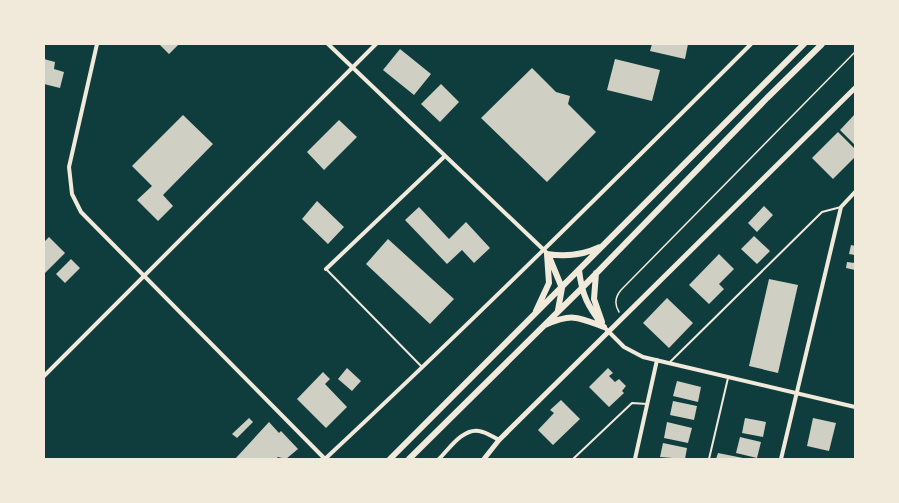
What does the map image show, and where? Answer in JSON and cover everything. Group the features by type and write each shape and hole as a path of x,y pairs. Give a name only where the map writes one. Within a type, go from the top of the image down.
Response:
{"highway":[{"path":"390,459 804,44"},
{"path":"409,459 558,310 581,289 766,98 822,44"},
{"path":"546,252 556,256 577,255 590,252 606,244"},
{"path":"546,252 562,288 558,310"},
{"path":"532,318 549,283 546,252"},
{"path":"579,270 581,289 589,308 607,330"},
{"path":"596,272 594,299 607,330"},
{"path":"542,327 559,319 570,317 581,318 607,330"}],"street":[{"path":"97,44 68,167 72,194 81,212 325,459 546,252 751,44"},
{"path":"328,44 546,252"},
{"path":"44,376 353,69 376,44"},
{"path":"484,459 499,440 607,330 622,319 855,88"},
{"path":"326,269 445,156"},
{"path":"781,459 841,207 855,192"},
{"path":"607,330 631,352 669,363 855,407"},
{"path":"635,459 657,360"},
{"path":"439,459 465,434 472,431 478,431 499,440"}],"lane":[{"path":"669,363 822,212 841,207"},
{"path":"326,269 423,368"},
{"path":"709,459 728,377"},
{"path":"573,459 632,403 647,404"}],"path":[{"path":"622,319 616,308 617,295 620,290 855,52"}],"building":[{"path":"159,44 179,44 169,54"},
{"path":"652,44 688,44 685,59 650,51"},
{"path":"400,49 431,74 414,95 383,70"},
{"path":"44,59 55,62 54,69 64,72 60,88 44,84"},
{"path":"615,59 660,70 652,101 607,90"},
{"path":"532,68 556,92 570,96 568,104 596,132 547,182 481,118"},
{"path":"441,84 459,102 440,122 421,104"},
{"path":"855,114 855,145 840,130"},
{"path":"183,115 213,144 163,195 173,206 158,221 137,200 152,186 132,166"},
{"path":"339,120 357,137 324,170 307,152"},
{"path":"838,132 855,149 855,157 833,179 812,158"},
{"path":"317,201 344,227 328,244 302,219"},
{"path":"764,206 773,215 757,232 748,223"},
{"path":"419,207 449,239 466,222 490,248 474,263 462,250 447,264 405,220"},
{"path":"754,236 770,251 757,264 741,249"},
{"path":"49,237 65,253 44,274 44,242"},
{"path":"388,239 454,299 430,324 366,264"},
{"path":"851,245 855,246 855,255 849,254"},
{"path":"719,254 734,269 719,284 724,289 709,304 689,285"},
{"path":"71,259 80,268 65,283 56,274"},
{"path":"847,262 855,263 855,270 846,268"},
{"path":"769,279 798,285 778,373 749,366"},
{"path":"667,298 693,323 669,348 643,323"},
{"path":"347,368 361,381 352,391 338,379"},
{"path":"608,368 613,373 609,376 615,382 619,379 626,386 622,391 624,393 609,407 589,387"},
{"path":"323,372 330,379 325,384 347,407 326,428 297,399"},
{"path":"677,381 701,387 698,402 673,396"},
{"path":"561,400 580,419 553,445 538,430 554,413 550,410"},
{"path":"673,401 697,406 694,420 670,415"},
{"path":"249,418 253,422 237,438 232,434"},
{"path":"745,418 766,422 763,437 742,433"},
{"path":"813,418 836,423 829,451 807,446"},
{"path":"269,422 279,433 281,431 298,449 286,459 278,457 276,459 235,459"},
{"path":"667,422 692,428 688,443 664,438"},
{"path":"740,437 761,442 757,458 736,453"},
{"path":"663,443 687,448 685,459 660,457"},
{"path":"718,453 743,458 743,459 716,459"}]}
